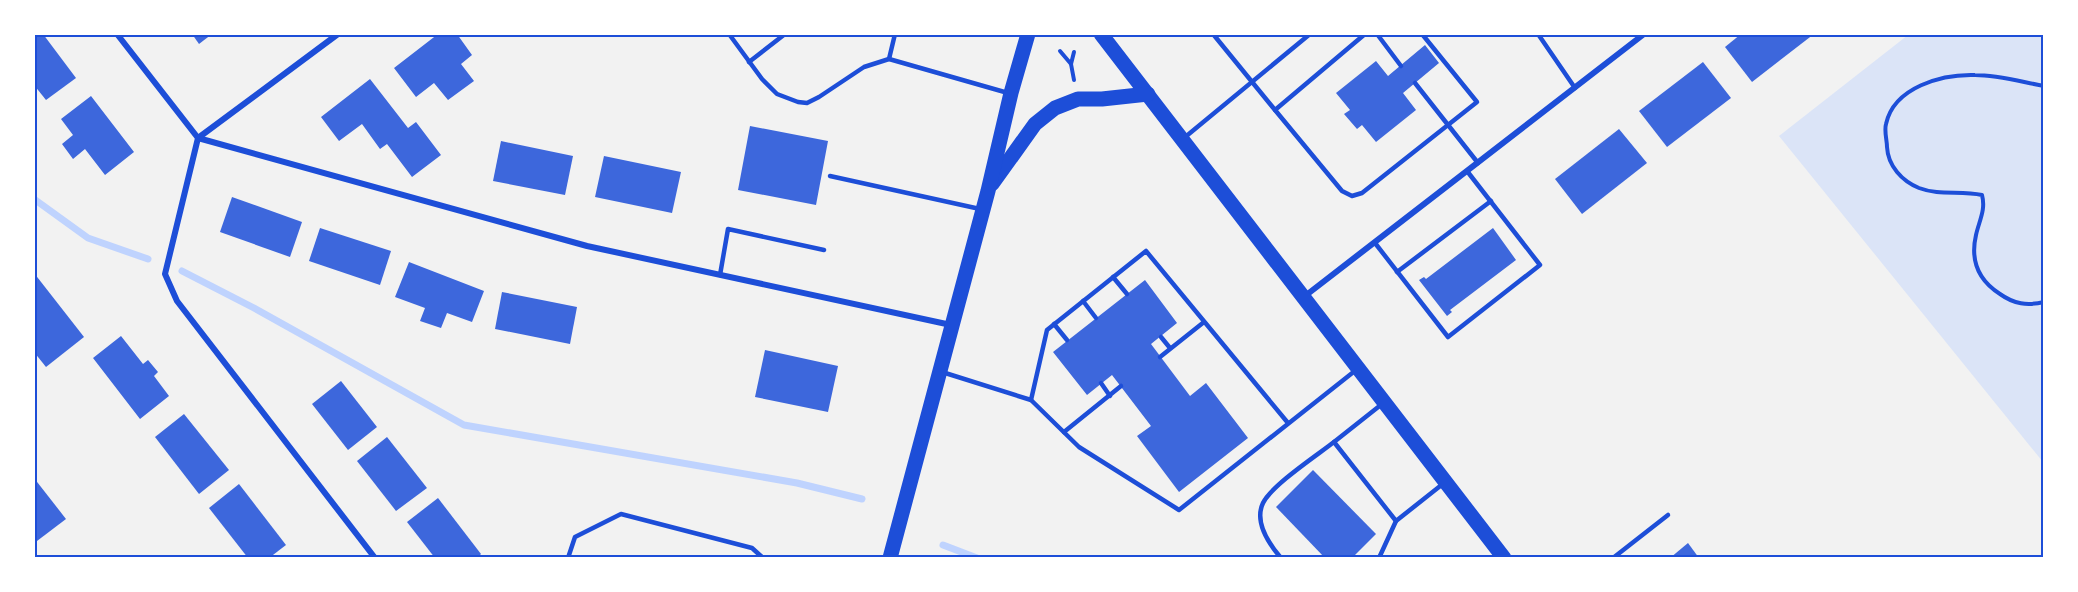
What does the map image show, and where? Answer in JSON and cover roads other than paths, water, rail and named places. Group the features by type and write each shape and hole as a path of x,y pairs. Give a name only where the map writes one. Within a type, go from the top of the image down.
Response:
{"main road":[{"path":"890,558 1028,34"},
{"path":"1101,34 1504,558"},
{"path":"987,191 1035,124 1055,108 1078,99 1148,94"}],"street":[{"path":"117,34 198,138 587,246 952,325"},
{"path":"338,34 198,138 165,274 177,301 375,558"},
{"path":"1305,297 1644,34"}],"lane":[{"path":"729,34 762,79 777,94 798,102 807,103 864,67 889,59 1011,93"},
{"path":"749,62 785,34"},
{"path":"889,59 895,34"},
{"path":"1213,34 1342,191 1352,196 1362,193 1477,102 1422,34"},
{"path":"1183,140 1310,34"},
{"path":"1275,110 1365,34"},
{"path":"1377,34 1401,66"},
{"path":"1538,34 1575,88"},
{"path":"1415,83 1478,163"},
{"path":"1375,243 1448,337 1540,265 1467,171"},
{"path":"830,176 982,210"},
{"path":"1397,272 1491,201"},
{"path":"720,275 728,229 824,250"},
{"path":"1031,400 1047,330 1146,251 1288,423"},
{"path":"1113,277 1127,294"},
{"path":"1083,301 1096,318"},
{"path":"1160,357 1204,322"},
{"path":"1054,324 1067,340"},
{"path":"1161,337 1170,348"},
{"path":"939,371 1031,400 1079,447 1179,510 1359,368"},
{"path":"1101,383 1110,396"},
{"path":"1064,432 1121,386"},
{"path":"1281,558 1269,544 1262,525 1261,510 1264,501 1278,486 1385,402"},
{"path":"1334,442 1396,521"},
{"path":"1379,558 1396,521 1446,481"},
{"path":"568,558 575,537 621,514 752,548 763,558"},
{"path":"1614,558 1668,515"}],"waterway":[{"path":"34,199 88,238 148,259"},
{"path":"182,271 254,308 464,425 797,483 862,499"},
{"path":"943,545 977,558"}]}
